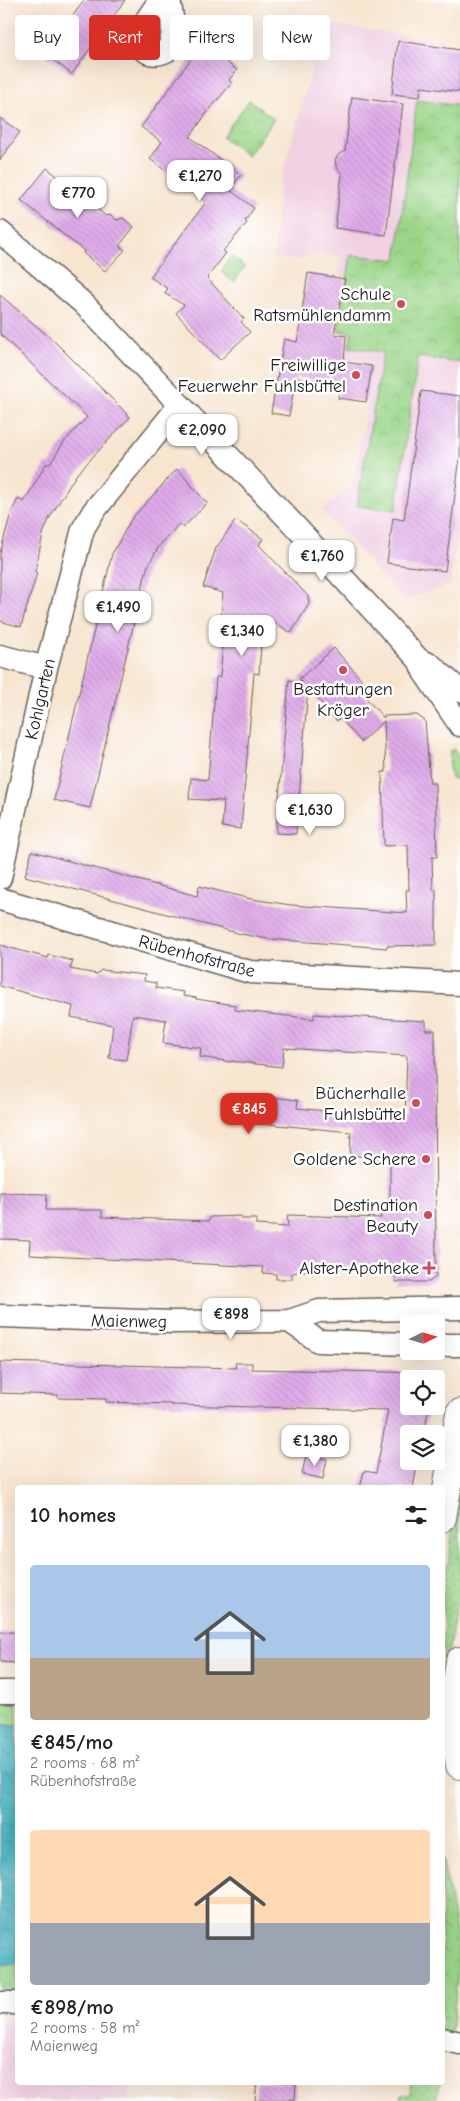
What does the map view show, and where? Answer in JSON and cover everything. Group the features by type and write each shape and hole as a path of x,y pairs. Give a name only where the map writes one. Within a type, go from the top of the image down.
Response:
{"main road":[{"path":"445,1500 460,1413"},
{"path":"452,1719 460,1661"},
{"path":"445,1700 452,1719 460,1765"}],"street":[{"path":"160,0 137,34 140,47 153,54 166,51 171,44 173,16 169,0"},
{"path":"0,232 84,304 419,660 424,672 460,725"},
{"name":"Kohlgarten","path":"0,878 46,668 83,529 93,512 180,405"},
{"path":"0,656 46,668"},
{"path":"419,660 431,665 460,690"},
{"name":"Rübenhofstraße","path":"0,899 250,972 460,984"},
{"name":"Maienweg","path":"0,1316 172,1322 289,1321 319,1312 460,1308"},
{"path":"289,1321 318,1341 400,1344"},
{"path":"445,1345 460,1345"},
{"path":"0,1692 15,1692"},
{"path":"0,2003 15,2003"},
{"path":"445,2040 460,2043"}],"shaded area":[{"name":"Schule Ratsmühlendamm","path":"330,24 460,44 460,512 450,585 403,600 322,510 353,485 374,364 345,359 349,334 337,332 347,277 339,275 341,257 320,254 298,260 274,258 279,188 314,60 330,60"},
{"path":"0,2021 15,2021 15,2085 129,2085 129,2101 0,2101"}],"green space":[{"path":"249,100 274,119 248,156 222,137"},
{"path":"417,100 460,106 460,363 418,357 396,510 357,506 383,352 349,347 352,333 338,331 351,255 396,260"},
{"path":"231,256 245,267 234,282 221,272"},
{"path":"454,749 460,761 460,781 451,778 449,768 450,750"},
{"path":"460,1478 460,1585 446,1667 445,1585"},
{"path":"0,1697 15,1698 15,1725 0,1725"},
{"path":"445,1871 454,1919 458,1956 457,1985 451,2033 445,2032"},
{"path":"0,1965 15,1965 15,1995 0,1995"},
{"path":"412,2085 440,2085 435,2101 401,2101 402,2094 409,2095"}],"water":[{"path":"0,1725 15,1725 15,1965 0,1965"}],"pier":[{"path":"460,1741 460,1807 445,1810 445,1744"}],"building":[{"path":"84,0 125,0 114,15 89,15 89,50 72,74 53,60 79,60 79,15 73,15"},
{"path":"398,41 460,50 460,92 421,87 420,97 392,94"},
{"path":"190,60 224,60 237,70 229,80 232,83 209,110 190,137 241,175 230,190 254,208 245,221 247,223 223,251 226,253 207,278 244,319 241,322 250,332 220,360 176,313 184,305 164,293 168,289 150,277 206,202 150,159 162,142 141,127"},
{"path":"352,97 403,104 386,235 335,228 342,174 336,166 335,160 339,154 345,151"},
{"path":"0,118 20,132 0,160"},
{"path":"47,168 106,216 111,215 116,220 123,218 134,227 119,246 125,250 105,271 83,253 84,251 21,200"},
{"path":"308,273 345,279 334,334 346,336 344,362 372,366 366,402 338,398 340,384 296,377 289,416 271,413 284,339 297,342"},
{"path":"0,295 54,341 130,417 76,475 50,517 43,534 35,572 37,573 21,627 0,621 0,553 11,513 18,499 24,502 46,464 50,464 64,442 87,417 0,334"},
{"path":"421,391 460,396 460,457 445,571 387,563 393,518 404,520"},
{"path":"177,469 207,503 183,528 179,524 159,546 147,568 90,808 54,800 112,554 132,518"},
{"path":"236,520 263,539 259,545 308,596 309,604 291,633 263,615 259,674 254,673 241,829 222,827 224,801 189,799 191,778 208,780 216,677 220,677 223,643 219,643 223,593 203,587 216,548"},
{"path":"334,648 362,680 355,686 384,718 384,716 417,715 425,721 430,783 435,783 437,857 432,857 433,890 436,890 436,945 387,946 387,948 268,939 241,934 25,876 32,851 197,896 199,886 251,899 291,905 407,913 406,890 409,890 408,845 384,846 382,772 386,772 384,721 361,742 340,718 337,721 308,688 296,834 276,833 289,680 302,682 299,679"},
{"path":"0,945 48,958 49,955 73,961 70,969 97,974 101,970 145,975 144,981 156,983 156,988 184,992 183,996 196,999 235,1005 235,1010 314,1019 314,1014 426,1021 426,1030 435,1030 436,1277 429,1282 396,1282 396,1276 390,1276 390,1269 336,1266 292,1273 292,1279 276,1279 276,1274 263,1273 263,1267 29,1255 30,1240 0,1239 0,1193 47,1194 46,1210 102,1210 102,1217 209,1221 210,1217 241,1216 241,1219 256,1219 256,1225 288,1227 287,1215 381,1218 381,1207 390,1207 390,1160 350,1155 351,1132 267,1124 269,1100 271,1097 298,1100 297,1108 405,1119 407,1056 284,1048 282,1067 231,1062 200,1057 201,1048 163,1043 166,1020 133,1015 126,1060 109,1058 113,1025 71,1017 73,1006 0,986"},
{"path":"0,1362 236,1368 235,1363 252,1363 252,1369 400,1372 400,1415 427,1415 426,1425 400,1425 400,1470 416,1470 414,1485 361,1485 364,1471 376,1473 388,1410 171,1405 106,1402 106,1399 58,1398 58,1395 0,1393"},
{"path":"306,1455 327,1459 323,1479 302,1474"},
{"path":"0,1632 15,1632 15,1663 0,1662"},
{"path":"257,2085 296,2085 295,2099 255,2101"}],"place":[{"name":"Schule Ratsmühlendamm","path":"401,304"},
{"name":"Freiwillige Feuerwehr Fuhlsbüttel","path":"356,375"},
{"name":"Bestattungen Kröger","path":"343,670"},
{"name":"Bücherhalle Fuhlsbüttel","path":"416,1103"},
{"name":"Goldene Schere","path":"426,1159"},
{"name":"Destination Beauty","path":"428,1215"},
{"name":"Alster-Apotheke","path":"429,1268"}]}
